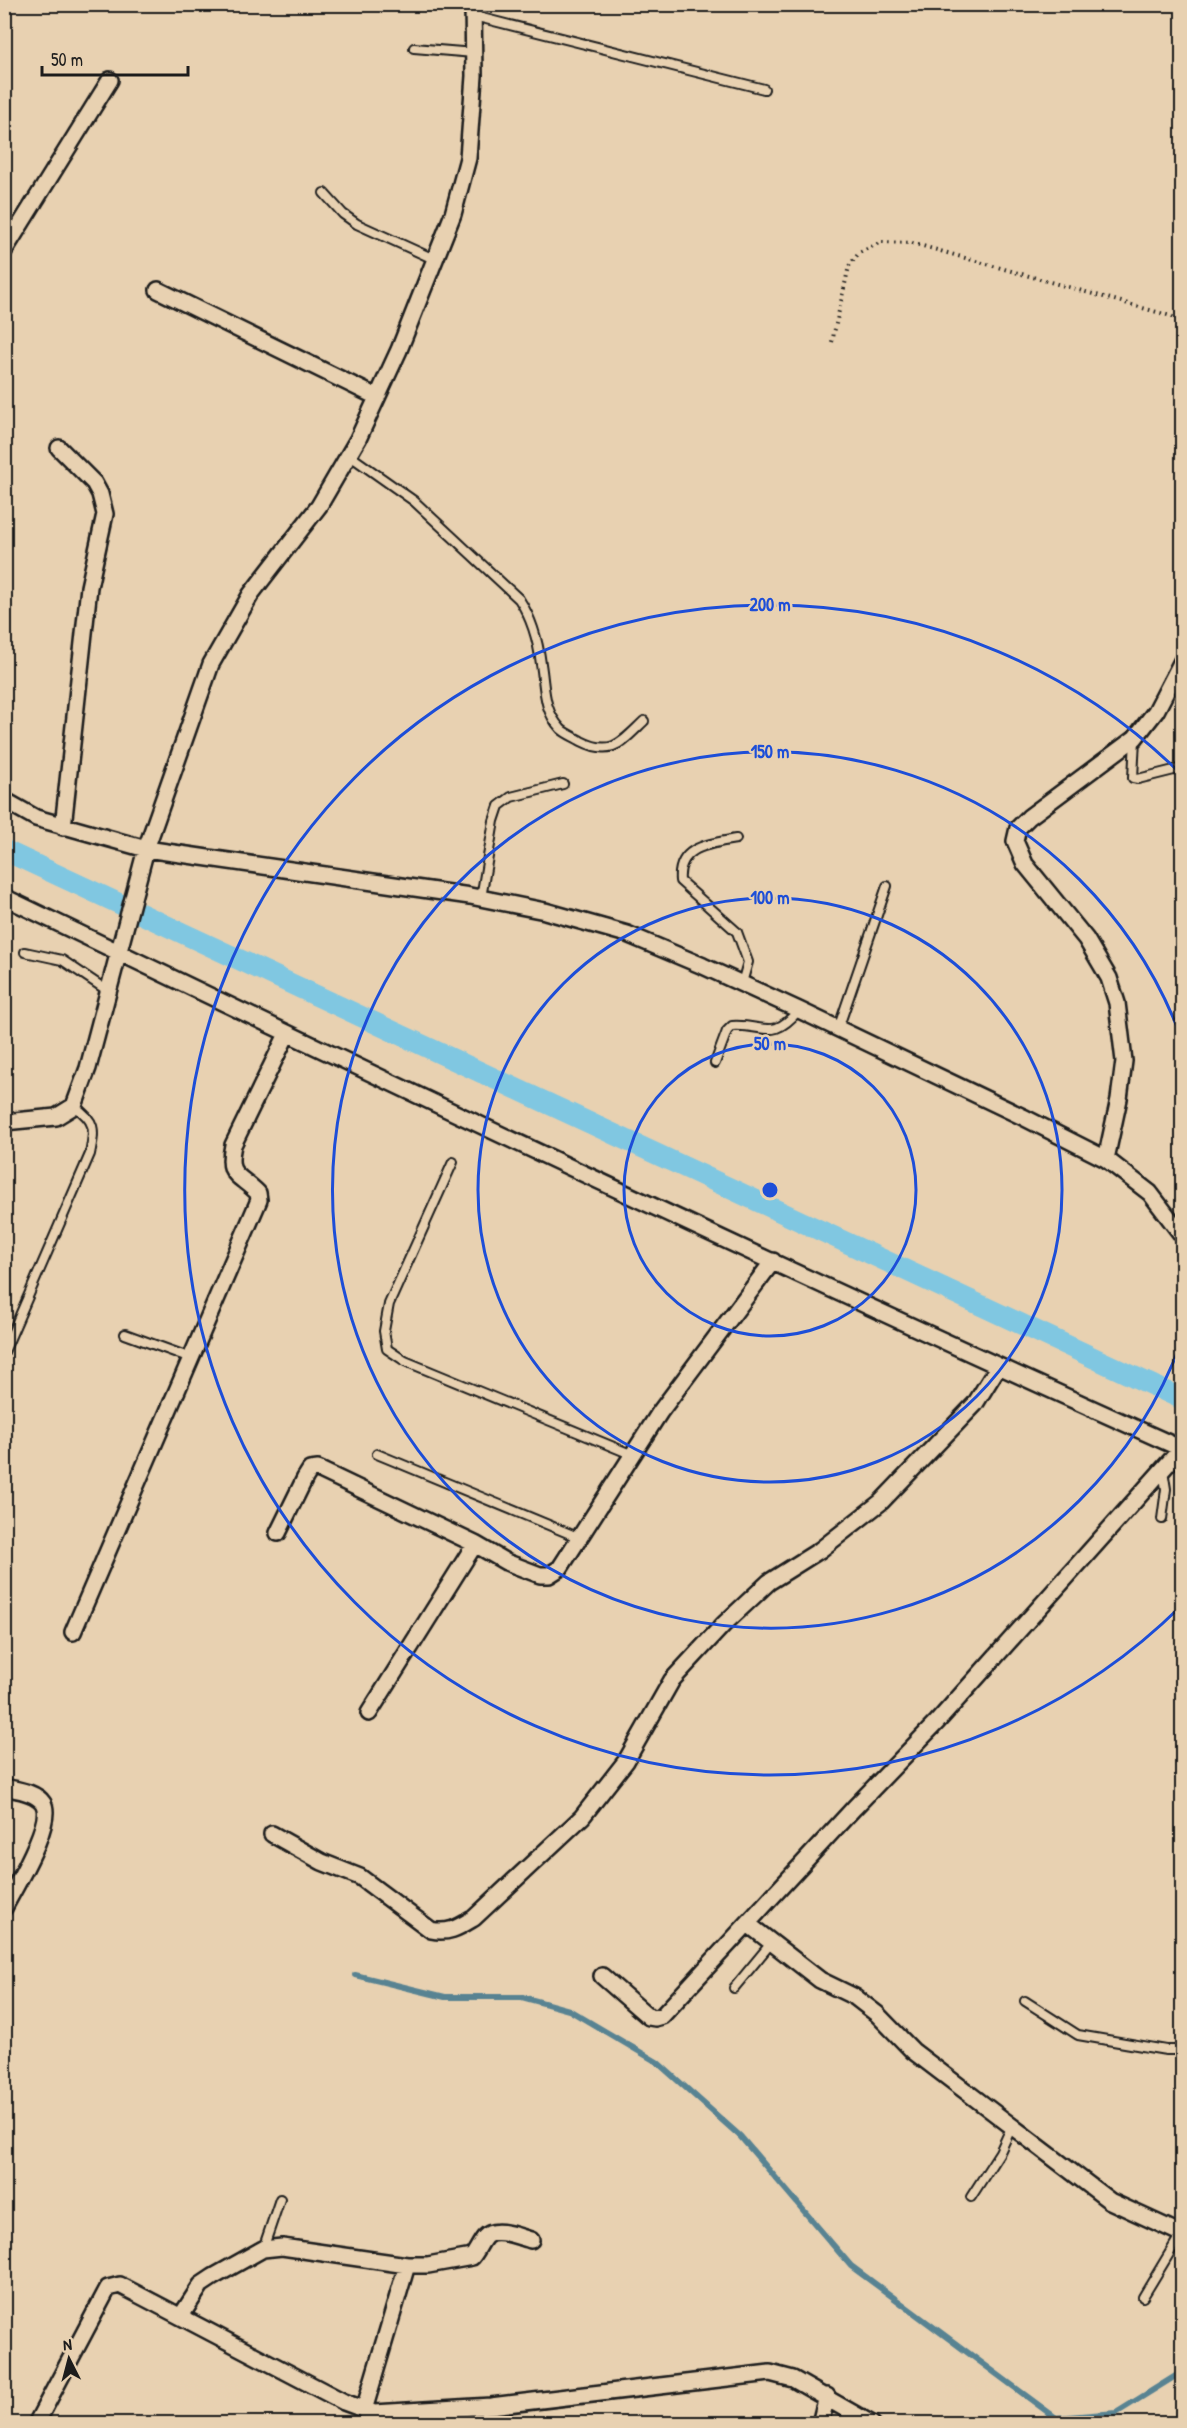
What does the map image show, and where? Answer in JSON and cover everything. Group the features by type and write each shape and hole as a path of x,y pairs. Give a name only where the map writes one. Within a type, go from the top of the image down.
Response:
{"street":[{"path":"4,1122 56,1117 74,1106 88,1068 146,849 216,654 251,594 319,506 349,455 377,397 436,260 453,214 468,159 474,53 473,10"},
{"path":"4,251 10,232 110,80"},
{"path":"158,290 377,397"},
{"path":"59,448 94,483 100,494 105,514 88,597 63,827"},
{"path":"1106,1159 1119,1099 1124,1061 1117,1003 1109,978 1086,939 1024,864 1015,841 1018,828 1029,817 1135,738 1156,711 1182,661"},
{"path":"4,800 36,818 146,849 481,898 545,911 627,934 742,983 1106,1159 1150,1193 1182,1235"},
{"path":"4,897 287,1034 773,1262 1182,1449 937,1722 854,1808 662,2016 649,2017 602,1976"},
{"path":"73,1632 259,1200 258,1193 232,1170 229,1163 233,1145 287,1034"},
{"path":"278,1533 310,1470 318,1469 475,1544 507,1562 540,1575 549,1575 560,1568 660,1413 773,1262"},
{"path":"272,1834 322,1862 360,1877 410,1917 431,1930 439,1932 455,1930 474,1918 582,1817 626,1761 672,1680 724,1624 770,1582 820,1550 880,1502 975,1404 998,1366"},
{"path":"369,1713 475,1544"},
{"path":"4,1786 35,1795 42,1802 46,1811 39,1839 4,1908"},
{"path":"748,1924 820,1980 855,1997 877,2014 913,2051 1110,2201 1182,2234"},
{"path":"181,2316 201,2286 263,2249 282,2247 407,2265 428,2265 472,2257 484,2237 489,2234 504,2232 531,2240"},
{"path":"370,2415 407,2265"},
{"path":"36,2424 108,2288 120,2285 370,2415 491,2406 770,2373 793,2379 827,2396 872,2424"},
{"path":"820,2424 827,2396"}],"lane":[{"path":"473,10 764,89"},
{"path":"414,48 474,53"},
{"path":"324,192 343,214 357,224 436,260"},
{"path":"349,455 414,501 519,599 530,615 537,641 548,712 562,731 588,745 606,749 619,745 644,721"},
{"path":"1135,738 1133,778 1138,780 1182,768"},
{"path":"481,898 494,821 499,806 511,797 563,784"},
{"path":"736,839 704,845 687,855 679,869 680,881 737,932 748,962 742,983"},
{"path":"838,1029 887,886"},
{"path":"25,952 62,960 108,991"},
{"path":"715,1063 727,1031 732,1026 776,1029 786,1024 799,1010"},
{"path":"4,1352 90,1154 93,1125 86,1114 74,1106"},
{"path":"453,1162 389,1304 384,1331 387,1349 405,1361 633,1455"},
{"path":"125,1334 191,1358"},
{"path":"377,1454 580,1538"},
{"path":"1162,1519 1166,1489 1163,1469"},
{"path":"734,1988 772,1942"},
{"path":"1025,2001 1078,2035 1156,2049 1182,2050"},
{"path":"971,2197 1000,2152 1012,2126"},
{"path":"263,2249 280,2199"},
{"path":"1143,2297 1182,2234"}],"path":[{"path":"832,342 849,266 859,253 881,242 912,243 1171,316 1182,322"}],"waterway":[{"path":"4,850 1182,1399"},
{"path":"355,1975 445,1997 522,1997 569,2010 657,2062 740,2136 851,2266 1056,2418 1116,2413 1182,2372"}]}
